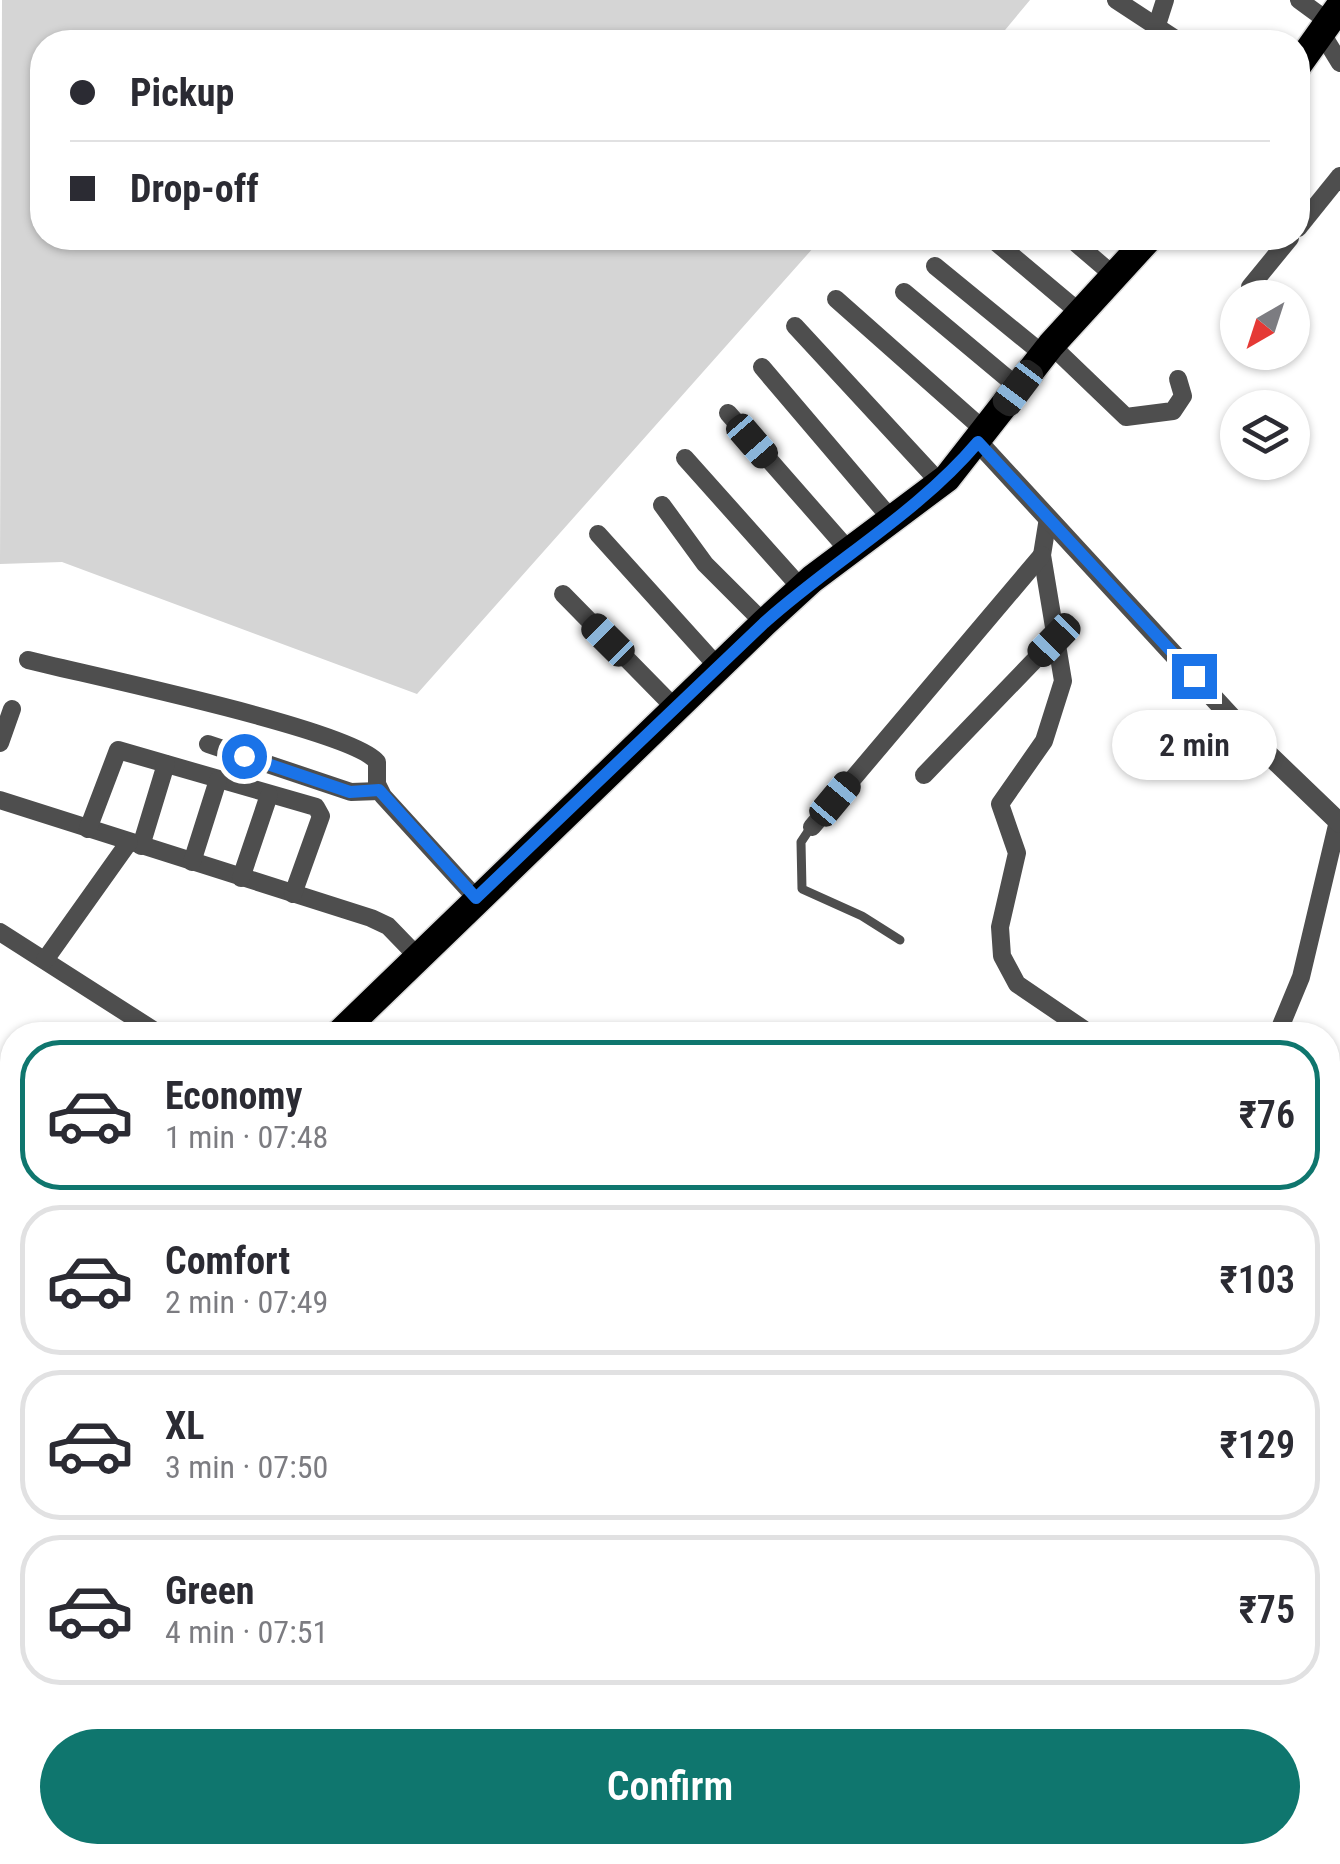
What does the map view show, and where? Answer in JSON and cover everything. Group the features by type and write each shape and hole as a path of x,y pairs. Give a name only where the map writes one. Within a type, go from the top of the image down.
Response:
{"highway":[{"path":"1310,48 1330,20"},
{"path":"351,1022 764,623 802,589 941,484 1079,312 1137,250"}],"street":[{"path":"1116,0 1164,30"},
{"path":"1157,25 1165,0"},
{"path":"1300,0 1330,20 1340,62"},
{"path":"1310,213 1340,176"},
{"path":"1004,250 1079,312"},
{"path":"1084,250 1112,274"},
{"path":"1256,280 1280,250"},
{"path":"935,266 1048,350 1126,417 1173,411 1183,396 1178,378"},
{"path":"904,292 1018,388"},
{"path":"836,298 982,437 1048,518 1244,732 1339,822 1300,977 1281,1022"},
{"path":"795,326 941,484"},
{"path":"762,366 893,521"},
{"path":"728,413 850,552"},
{"path":"685,458 802,589"},
{"path":"662,505 705,564 764,623"},
{"path":"1048,518 1042,555 1054,640 1064,672 1044,741 1000,804 1017,861 1001,916 1000,942 1017,984 1073,1022"},
{"path":"598,534 718,667"},
{"path":"812,827 1042,555"},
{"path":"562,594 675,708"},
{"path":"924,775 1054,640"},
{"path":"28,660 309,731 367,752 376,762 379,790 476,898"},
{"path":"0,743 12,709"},
{"path":"208,744 350,792 379,790"},
{"path":"88,829 116,752 316,807 321,816 293,894"},
{"path":"45,960 135,844 166,764"},
{"path":"192,862 218,780"},
{"path":"242,878 269,794"},
{"path":"0,800 388,926 417,956"},
{"path":"0,932 128,1022"}],"lane":[{"path":"812,827 802,842 802,890 862,916 900,940"}],"shaded area":[{"path":"2,0 1030,0 1005,30 30,30 30,250 811,250 417,694 62,562 0,564"}],"route":[{"path":"244,756 350,792 379,790 476,898 563,820 812,579 941,484 978,442 1194,676"}]}
